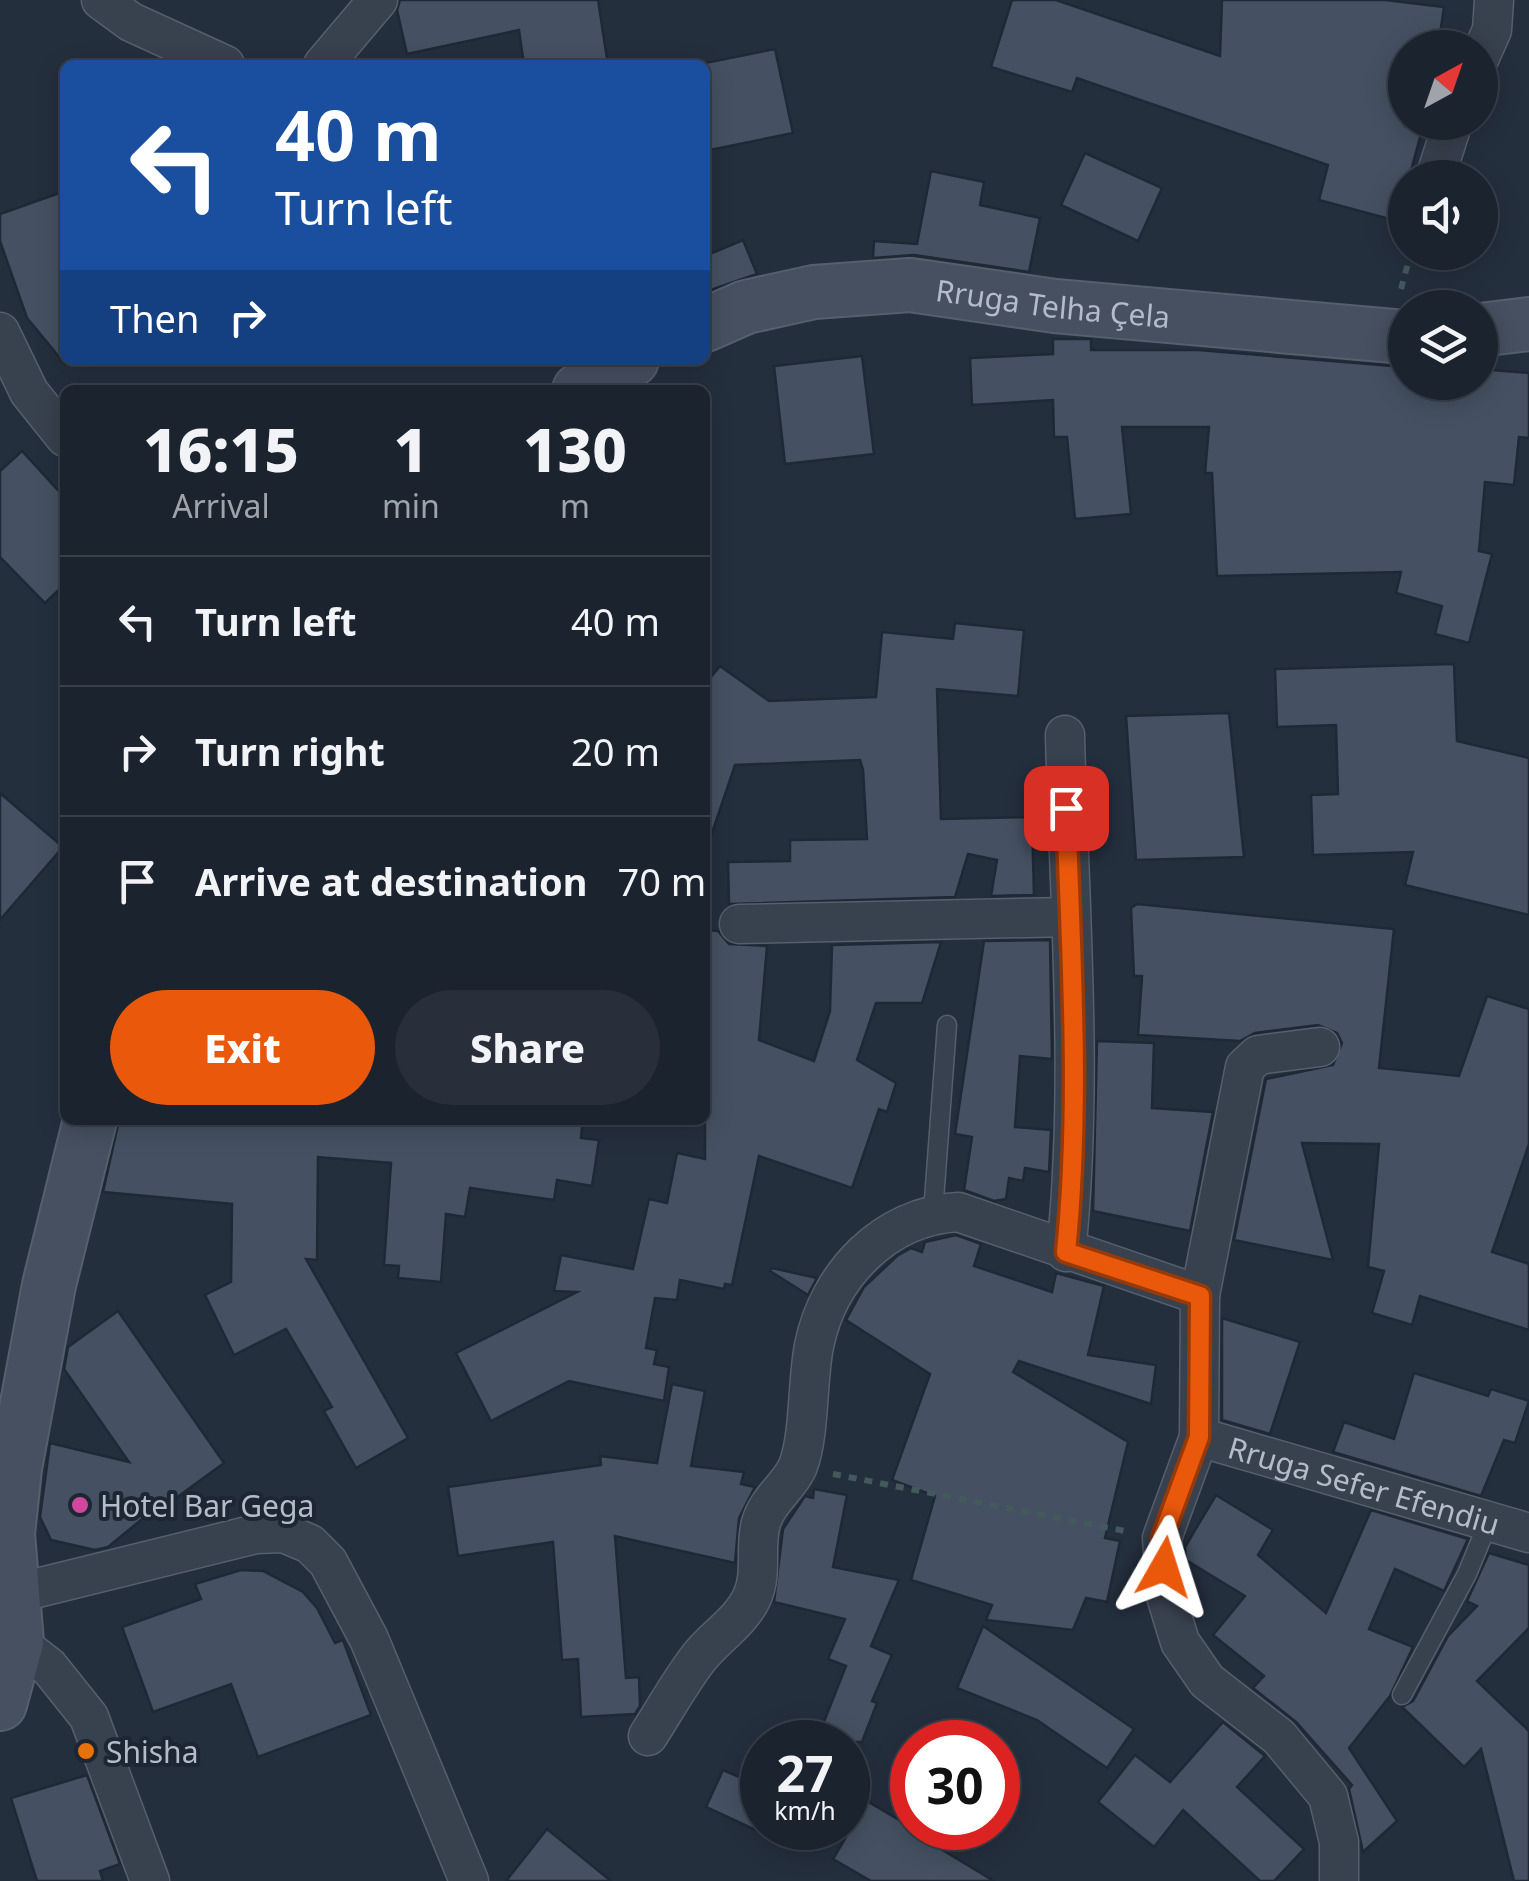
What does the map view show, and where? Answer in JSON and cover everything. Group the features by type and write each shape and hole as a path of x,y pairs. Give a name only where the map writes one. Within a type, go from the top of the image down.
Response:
{"street":[{"path":"101,0 131,22 214,60"},
{"path":"327,60 378,0"},
{"path":"1492,30 1494,0"},
{"name":"Rruga Telha Çela","path":"710,323 746,307 814,292 910,285 1055,306 1388,335"},
{"path":"1498,328 1529,324"},
{"path":"0,332 29,392 60,431"},
{"path":"588,385 623,365"},
{"path":"1064,734 1074,1113 1066,1252"},
{"path":"738,924 1070,917"},
{"path":"1320,1047 1258,1055 1245,1067 1200,1296 1199,1437 1162,1538 1166,1596 1180,1642 1207,1681 1280,1737 1328,1796 1338,1842 1339,1881"},
{"path":"0,1704 15,1618 4,1531 29,1379 89,1125"},
{"path":"648,1736 698,1658 750,1602 758,1582 760,1527 768,1502 797,1468 814,1344 838,1282 864,1252 892,1231 933,1213 958,1212 1200,1296"},
{"name":"Rruga Sefer Efendiu","path":"1199,1437 1529,1533"},
{"path":"15,1618 256,1534 284,1533 310,1544 328,1562 369,1639 470,1881"},
{"path":"15,1618 90,1718 150,1881"}],"lane":[{"path":"933,1213 947,1025"},
{"path":"1402,1695 1467,1574 1488,1523"}],"path":[{"path":"797,1468 1162,1538"}],"building":[{"path":"400,0 598,0 607,60 523,60 519,30 407,54 397,10"},
{"path":"1012,0 1056,0 1220,56 1222,0 1385,0 1444,7 1441,30 1388,30 1388,140 1419,140 1414,160 1388,160 1388,219 1319,200 1328,165 1077,78 1072,92 991,67"},
{"path":"775,49 793,133 710,150 710,62"},
{"path":"1085,153 1162,188 1138,241 1061,205"},
{"path":"931,171 984,182 980,205 1040,218 1029,272 914,255 873,258 874,241 917,244"},
{"path":"60,193 60,358 27,318 0,241 0,214"},
{"path":"743,240 757,274 710,290 710,254"},
{"path":"1053,339 1091,339 1091,350 1198,350 1388,366 1388,400 1498,400 1498,370 1529,373 1529,438 1519,437 1514,485 1485,482 1479,551 1492,554 1469,643 1435,634 1442,606 1396,593 1401,572 1217,576 1212,473 1205,473 1209,427 1122,427 1131,514 1075,519 1067,437 1054,437 1053,400 972,405 970,358 1053,354"},
{"path":"862,356 874,454 785,464 774,366"},
{"path":"22,451 60,493 60,589 45,603 0,557 0,471"},
{"path":"955,623 1024,630 1018,696 937,689 941,819 1032,817 1034,895 991,896 997,860 968,854 955,897 729,904 728,862 790,861 790,840 867,839 860,760 735,765 710,836 710,678 720,666 769,701 876,697 882,632 953,639"},
{"path":"1454,664 1457,741 1529,758 1529,915 1405,885 1413,852 1313,855 1311,795 1338,794 1336,725 1277,727 1275,669"},
{"path":"1229,713 1244,857 1136,860 1126,716"},
{"path":"0,793 60,844 60,850 0,920"},
{"path":"1137,904 1394,929 1379,1068 1459,1076 1487,996 1529,1009 1529,1144 1492,1252 1529,1264 1529,1330 1420,1296 1412,1325 1372,1313 1384,1271 1368,1267 1379,1144 1302,1143 1333,1260 1234,1240 1266,1079 1333,1065 1342,1043 1337,1033 1318,1025 1255,1033 1240,1041 1138,1035 1142,976 1134,976 1131,908"},
{"path":"710,930 718,931 729,944 767,946 759,1040 814,1061 830,1011 832,945 941,942 922,1003 876,1003 857,1060 896,1083 887,1112 879,1109 852,1188 759,1156 732,1285 725,1284 724,1289 680,1280 677,1300 655,1298 646,1348 657,1350 654,1364 669,1367 664,1401 569,1381 491,1421 456,1353 577,1292 554,1291 561,1255 633,1269 649,1199 667,1203 677,1153 705,1159 705,1125 710,1125"},
{"path":"1050,940 1052,1059 1020,1056 1015,1127 1051,1130 1049,1172 1025,1168 1023,1181 1009,1178 1006,1199 994,1201 964,1190 972,1137 955,1134 984,941"},
{"path":"1097,1041 1154,1043 1152,1108 1213,1112 1190,1231 1093,1211"},
{"path":"118,1125 582,1125 581,1138 599,1140 592,1186 557,1180 554,1200 470,1188 465,1217 446,1214 441,1282 398,1278 399,1266 384,1265 391,1163 318,1157 317,1260 306,1259 408,1438 356,1468 324,1411 332,1407 286,1329 234,1355 205,1295 231,1282 232,1204 103,1192"},
{"path":"956,1235 981,1244 974,1266 1052,1292 1056,1273 1104,1286 1088,1355 1156,1365 1151,1404 1019,1361 1013,1372 1128,1442 1105,1538 1120,1541 1107,1602 1086,1598 1073,1630 986,1620 992,1605 911,1580 935,1496 892,1480 930,1374 846,1320 864,1287 897,1256 911,1248 922,1252 925,1242"},
{"path":"772,1268 817,1278 808,1295 770,1271"},
{"path":"118,1311 224,1463 161,1509 158,1506 108,1547 95,1550 51,1540 40,1517 50,1443 129,1462 64,1369 68,1347"},
{"path":"1222,1318 1300,1342 1270,1434 1222,1420"},
{"path":"1414,1373 1488,1396 1491,1389 1529,1401 1515,1443 1504,1440 1481,1496 1333,1452 1344,1422 1394,1439"},
{"path":"672,1384 705,1391 691,1466 744,1472 741,1484 755,1487 739,1518 735,1563 615,1536 626,1678 639,1677 640,1706 635,1714 581,1717 578,1659 562,1660 553,1542 458,1556 448,1487 601,1465 600,1456 657,1463"},
{"path":"814,1489 847,1495 833,1567 899,1580 871,1646 892,1655 872,1701 877,1703 870,1721 825,1720 846,1666 828,1659 845,1619 774,1602 783,1529 805,1496 813,1498"},
{"path":"1216,1495 1273,1530 1258,1555 1326,1613 1371,1510 1468,1539 1444,1591 1395,1569 1369,1629 1413,1647 1390,1696 1349,1748 1397,1821 1363,1852 1349,1789 1352,1785 1296,1722 1253,1688 1264,1676 1213,1635 1245,1596 1186,1560 1185,1547"},
{"path":"1489,1553 1529,1565 1529,1628 1477,1681 1529,1731 1529,1881 1514,1881 1481,1749 1464,1767 1402,1707 1413,1701 1448,1636 1477,1606 1467,1601"},
{"path":"241,1570 263,1571 303,1592 317,1608 335,1643 343,1640 371,1715 258,1757 231,1684 153,1712 122,1627 201,1599 195,1584"},
{"path":"983,1626 1134,1729 1107,1768 1037,1720 957,1688"},
{"path":"1223,1722 1265,1756 1237,1787 1304,1849 1274,1881 1260,1881 1183,1810 1154,1847 1098,1802 1135,1755 1170,1782"},
{"path":"723,1770 740,1777 740,1823 706,1807"},
{"path":"87,1775 120,1864 100,1871 103,1881 37,1881 11,1798"},
{"path":"870,1803 890,1815 890,1850 943,1850 994,1881 871,1881 833,1859 838,1850 870,1850"},
{"path":"547,1829 611,1881 506,1881"}],"place":[{"name":"Hotel Bar Gega","path":"80,1505"},
{"name":"Shisha","path":"86,1751"}],"route":[{"path":"1066,808 1074,992 1074,1113 1066,1252 1200,1296 1199,1437 1162,1538 1164,1567"}]}
